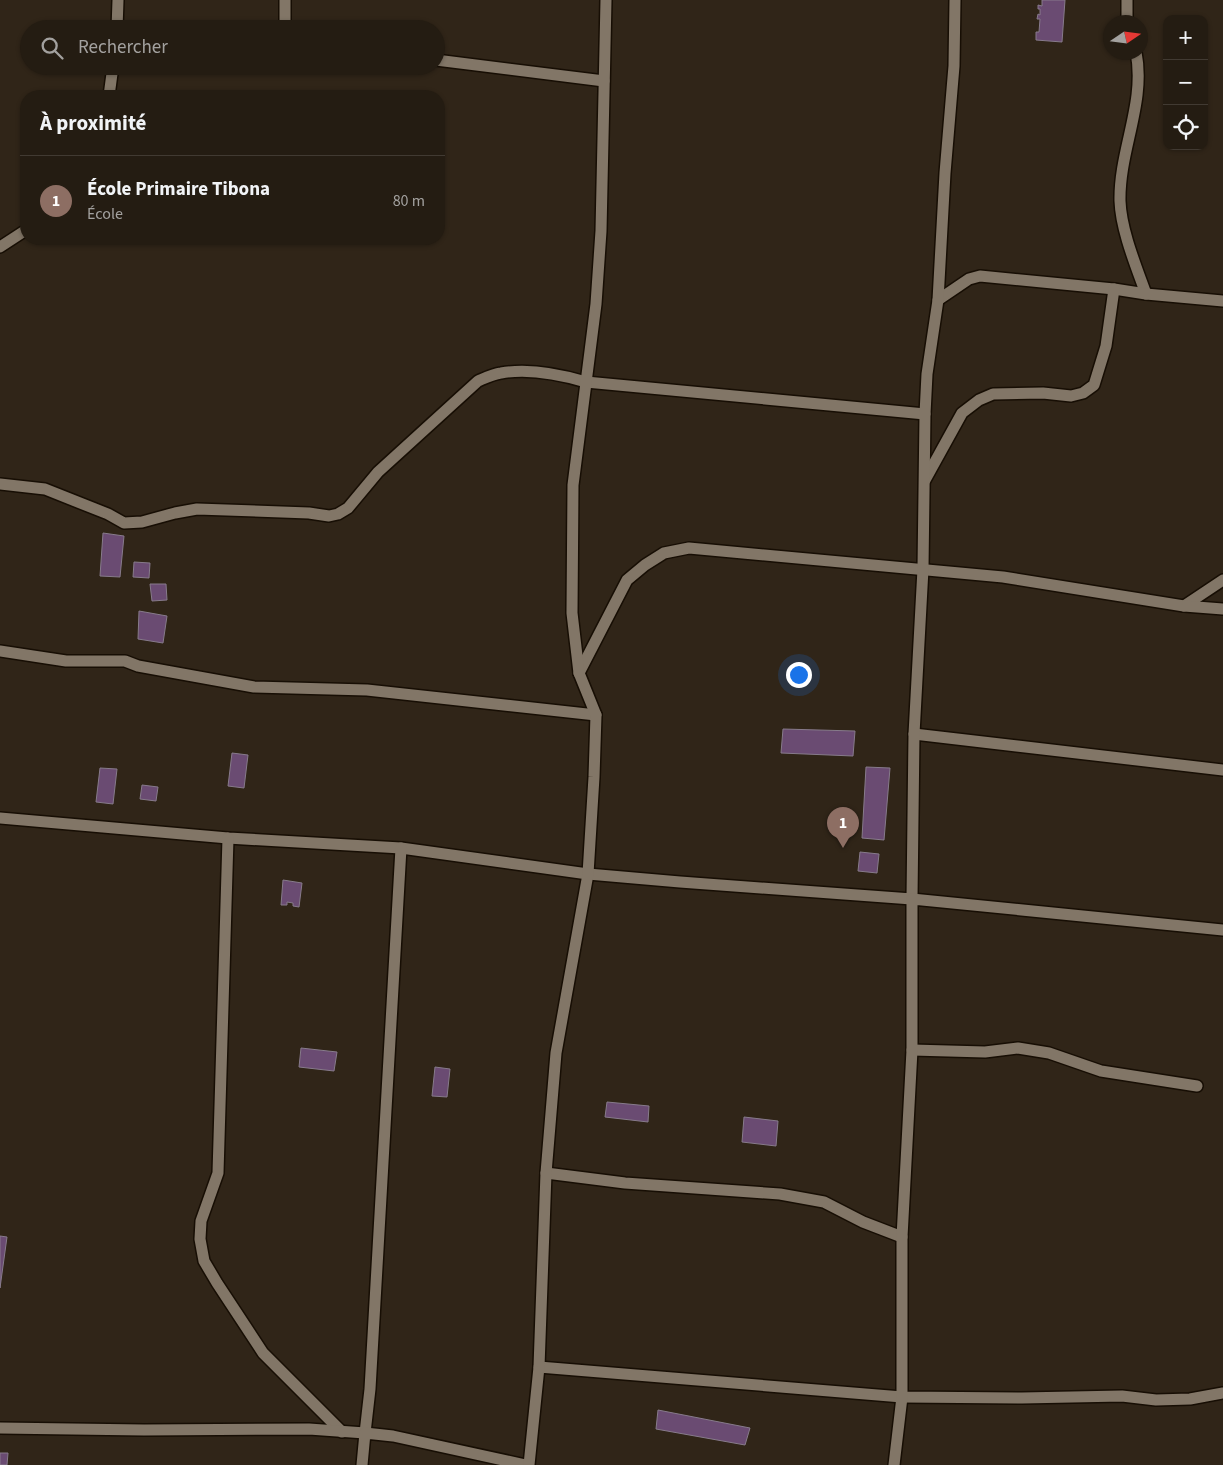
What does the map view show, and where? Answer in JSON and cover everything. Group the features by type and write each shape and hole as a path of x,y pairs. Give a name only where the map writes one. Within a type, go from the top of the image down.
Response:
{"street":[{"path":"117,20 118,0"},
{"path":"285,20 286,0"},
{"path":"0,1428 144,1430 309,1429 393,1436 527,1465 539,1367 546,1173 556,1053 588,874 594,777 596,715 579,673 572,613 573,485 596,304 600,240 606,0"},
{"path":"894,1465 902,1397 902,1236 912,1050 914,734 923,570 925,414 927,374 938,300 945,173 954,66 955,0"},
{"path":"1126,0 1127,15"},
{"path":"1137,60 1138,97 1124,160 1120,201 1133,257 1146,294"},
{"path":"445,61 604,81"},
{"path":"109,90 112,75"},
{"path":"0,247 20,234"},
{"path":"938,300 969,279 980,276 1223,301"},
{"path":"924,482 962,412 979,400 993,394 1043,393 1071,396 1083,393 1094,385 1106,346 1114,289"},
{"path":"0,484 45,489 124,522 142,522 197,509 309,513 329,516 338,514 348,508 378,472 478,380 500,373 530,372 562,375 586,382 925,414"},
{"path":"579,673 627,580 645,565 664,553 689,548 1003,577 1184,606 1223,609"},
{"path":"1184,606 1223,580"},
{"path":"0,651 66,661 125,661 138,666 254,688 367,690 596,715"},
{"path":"914,734 1223,770"},
{"path":"0,818 228,838 401,848 588,874 912,900 1223,930"},
{"path":"228,838 218,1173 201,1221 200,1239 204,1261 264,1353 342,1432"},
{"path":"362,1465 370,1389 401,848"},
{"path":"912,1050 985,1052 1018,1048 1049,1053 1101,1071 1197,1086"},
{"path":"546,1173 625,1183 780,1194 824,1202 863,1222 902,1236"},
{"path":"539,1367 902,1397 1022,1398 1122,1396 1156,1400 1190,1399 1223,1393"}],"building":[{"path":"1042,0 1065,0 1062,42 1036,40 1040,19 1037,19 1038,14 1040,15 1038,5 1042,6"},
{"path":"103,533 124,536 120,577 100,576"},
{"path":"134,562 150,563 149,578 133,577"},
{"path":"150,584 166,584 167,600 152,601"},
{"path":"139,611 167,616 163,643 138,639"},
{"path":"783,729 855,731 853,756 781,753"},
{"path":"232,753 248,755 244,788 228,786"},
{"path":"866,767 890,768 884,840 862,838"},
{"path":"100,768 117,769 113,804 96,802"},
{"path":"142,785 158,787 156,801 140,799"},
{"path":"860,852 879,854 877,873 858,871"},
{"path":"283,880 302,883 299,907 287,902 287,905 281,905"},
{"path":"301,1048 337,1052 334,1071 299,1067"},
{"path":"435,1067 450,1069 447,1097 432,1096"},
{"path":"607,1102 649,1106 648,1122 605,1117"},
{"path":"744,1117 778,1121 776,1146 742,1142"},
{"path":"0,1236 7,1237 0,1288"},
{"path":"658,1410 750,1428 745,1445 656,1429"},
{"path":"0,1453 8,1453 7,1465 0,1465"}],"place":[{"name":"École Primaire Tibona","path":"843,848"}]}
